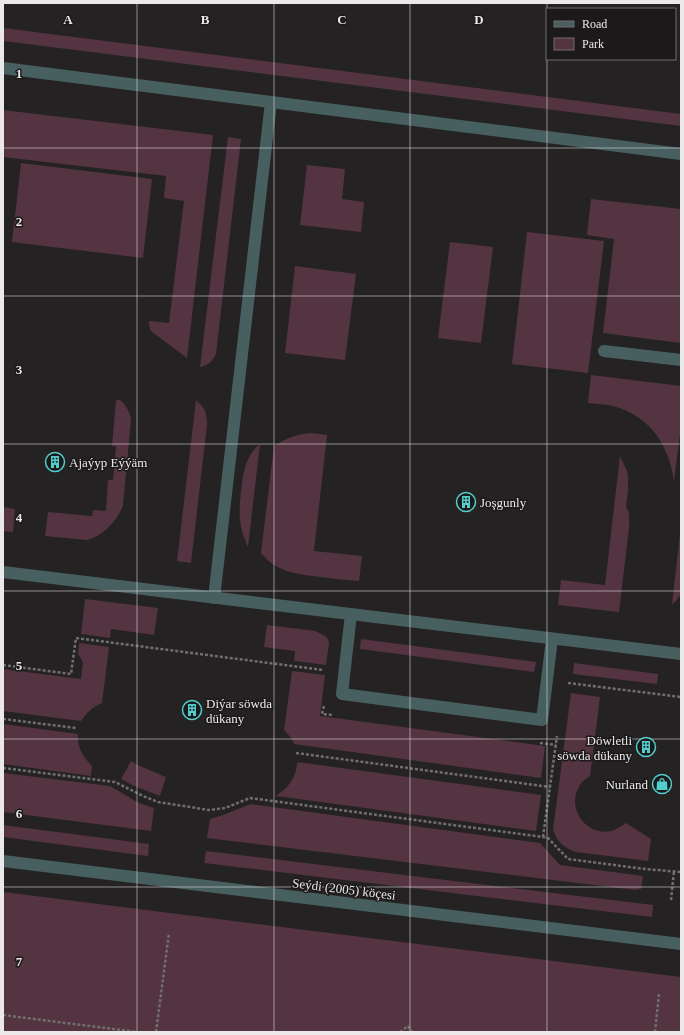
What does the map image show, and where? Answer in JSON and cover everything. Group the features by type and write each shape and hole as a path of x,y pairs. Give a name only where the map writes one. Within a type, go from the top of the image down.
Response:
{"street":[{"path":"3,68 681,154"},
{"path":"214,598 271,102"},
{"path":"604,351 681,360"},
{"path":"3,572 681,654"},
{"path":"351,614 342,694 542,720 552,639"},
{"name":"Seýdi (2005) köçesi","path":"3,861 681,944"}],"path":[{"path":"3,665 71,674 76,638 293,666"},
{"path":"564,682 681,697"},
{"path":"3,719 76,728"},
{"path":"543,837 558,730"},
{"path":"296,753 550,787"},
{"path":"3,768 115,782 142,796 158,802 209,810 225,808 250,798 543,837 548,838 568,859 681,872"},
{"path":"671,900 674,871"},
{"path":"156,1032 169,933"},
{"path":"654,1032 659,994"},
{"path":"3,1015 137,1032"},
{"path":"400,1032 408,1026 412,1032"}],"green space":[{"path":"3,28 681,114 681,126 3,41"},
{"path":"3,110 213,135 187,358 152,332 149,325 149,321 169,323 184,201 164,198 166,176 3,157"},
{"path":"228,137 241,139 216,354 210,363 200,367"},
{"path":"21,163 152,179 143,258 12,242"},
{"path":"307,165 345,169 342,199 364,202 361,232 300,225"},
{"path":"591,199 681,209 681,343 603,333 614,239 587,235"},
{"path":"527,232 604,241 588,373 512,364"},
{"path":"450,242 493,247 481,343 438,338"},
{"path":"295,266 356,274 345,360 285,353"},
{"path":"591,375 681,386 681,426 674,481 668,456 656,434 647,425 637,417 613,406 588,403"},
{"path":"116,400 120,400 126,406 131,420 123,505 121,511 109,527 99,535 87,540 45,536 48,512 92,516 93,510 106,511 108,480 113,480 116,446 112,446"},
{"path":"196,400 205,411 207,425 191,563 177,561"},
{"path":"311,433 327,435 314,551 362,556 359,581 304,575 281,569 267,560 261,553 274,446 292,437"},
{"path":"260,444 248,547 240,520 242,485 248,459 255,448"},
{"path":"620,456 627,471 628,477 626,507 629,513 629,528 619,612 558,605 561,580 605,585"},
{"path":"3,507 15,509 13,532 3,531"},
{"path":"681,525 681,594 672,604"},
{"path":"85,599 158,608 154,635 111,629 110,638 81,634"},
{"path":"267,625 315,631 325,636 329,643 326,665 294,661 295,651 264,647"},
{"path":"361,639 536,662 534,672 360,649"},
{"path":"79,643 109,647 102,703 90,710 81,721 3,711 3,669 81,679 83,662 78,654"},
{"path":"574,663 658,674 657,684 573,674"},
{"path":"292,671 325,675 320,716 545,746 541,778 294,744 292,739 284,730"},
{"path":"571,693 600,697 590,776 581,784 576,795 575,804 577,812 581,820 594,830 603,832 612,831 626,823 651,839 648,861 576,852 562,844 553,830"},
{"path":"3,724 78,734 78,743 81,752 92,766 91,776 3,764"},
{"path":"131,761 166,777 160,796 121,779"},
{"path":"297,762 541,795 536,831 276,796 291,782 297,767"},
{"path":"3,773 110,786 139,803 154,808 151,831 3,812"},
{"path":"251,804 540,843 560,865 643,876 641,889 635,890 207,838 210,819"},
{"path":"3,825 149,844 148,856 3,837"},
{"path":"206,851 653,905 652,917 204,863"},
{"path":"3,892 681,977 681,1032 3,1032"}],"place":[{"name":"Ajaýyp Eýýäm","path":"55,462"},
{"name":"Joşgunly","path":"466,502"},
{"name":"Diýar söwda dükany","path":"192,710"},
{"name":"Döwletli söwda dükany","path":"646,747"},
{"name":"Nurland","path":"662,784"}]}
